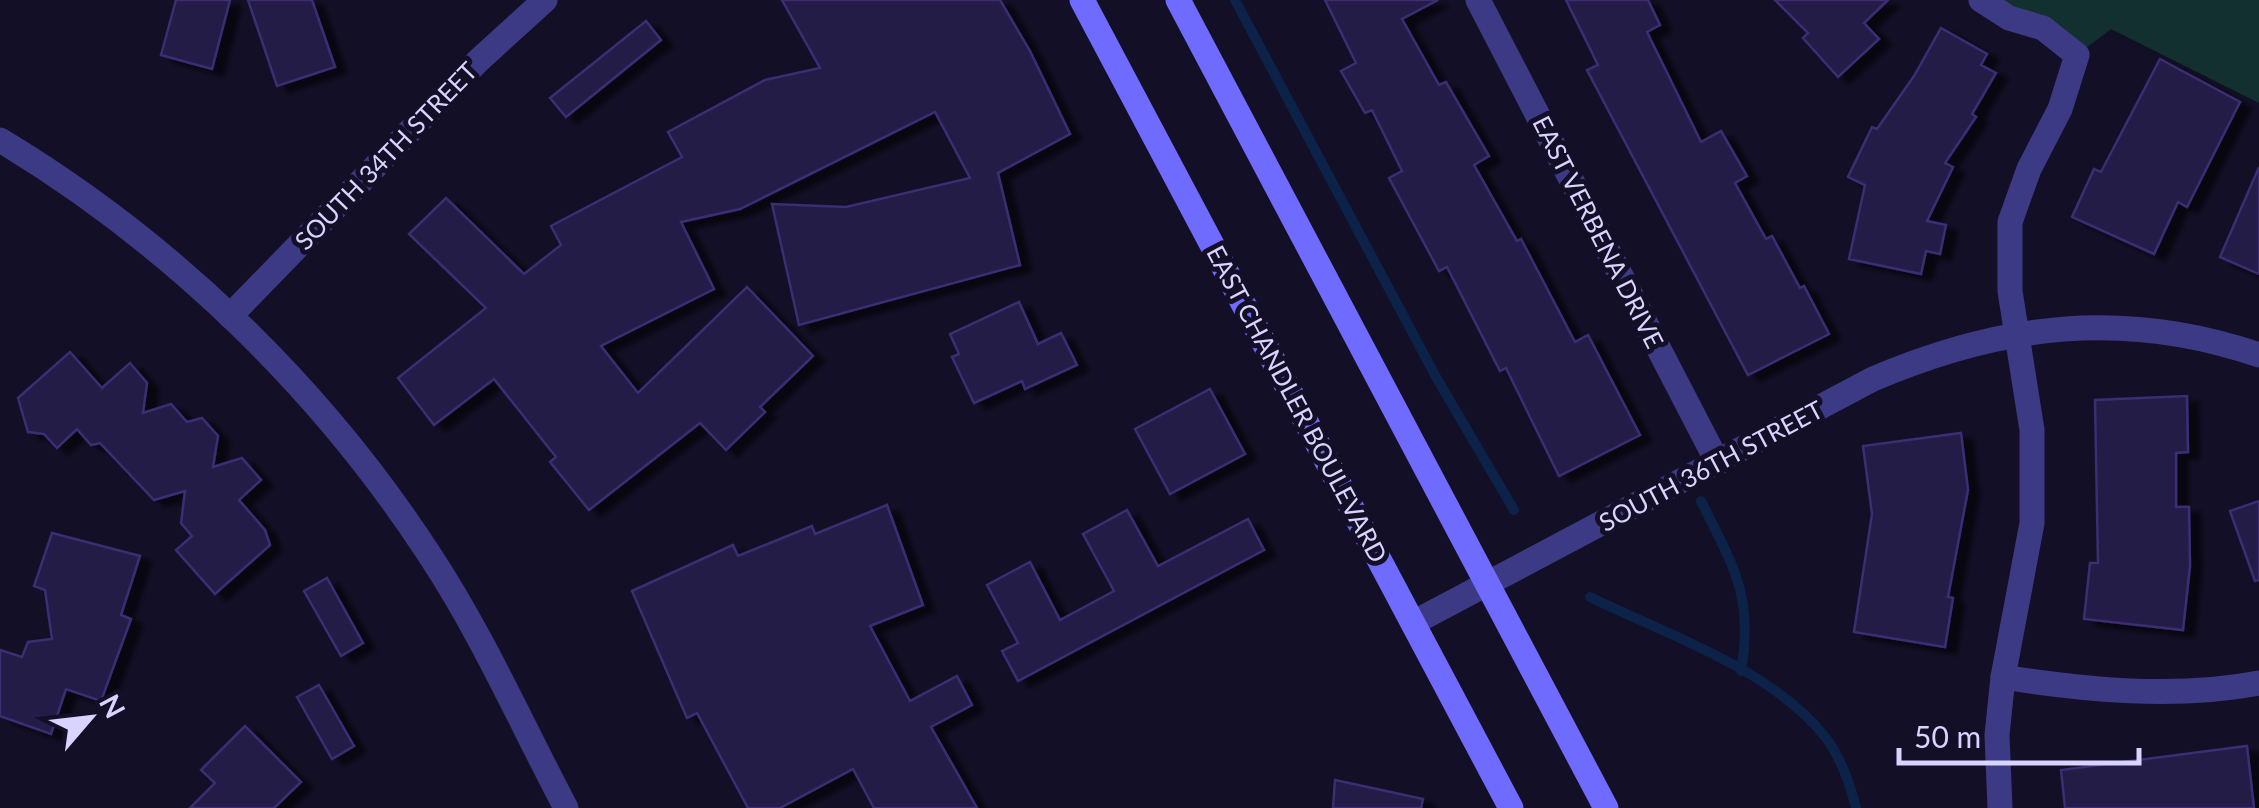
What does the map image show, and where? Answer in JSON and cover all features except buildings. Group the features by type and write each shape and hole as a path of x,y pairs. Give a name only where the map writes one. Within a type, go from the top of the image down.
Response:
{"main road":[{"name":"EAST CHANDLER BOULEVARD","path":"1082,0 1511,808"},
{"path":"1178,0 1606,808"}],"street":[{"name":"SOUTH 34TH STREET","path":"230,316 478,61 544,0"},
{"name":"EAST VERBENA DRIVE","path":"1478,0 1718,463"},
{"path":"1981,0 2009,18 2044,28 2076,55 2060,110 2028,169 2010,222 2010,291 2032,430 2032,523 2003,677 1997,735 2000,808"},
{"path":"0,140 101,209 230,316 340,432 430,554 566,808"},
{"name":"SOUTH 36TH STREET","path":"1413,623 1873,379 1940,350 2018,334 2119,326 2181,334 2259,356"},
{"path":"2003,677 2068,687 2166,691 2259,683"}],"green space":[{"path":"1981,0 2259,0 2259,103 2111,29 2077,55"}],"waterway":[{"path":"1235,0 1436,377 1514,510"},
{"path":"1701,501 1738,582 1745,622 1741,671"},
{"path":"1590,597 1716,656 1777,692 1826,738 1844,771 1856,808"}]}
